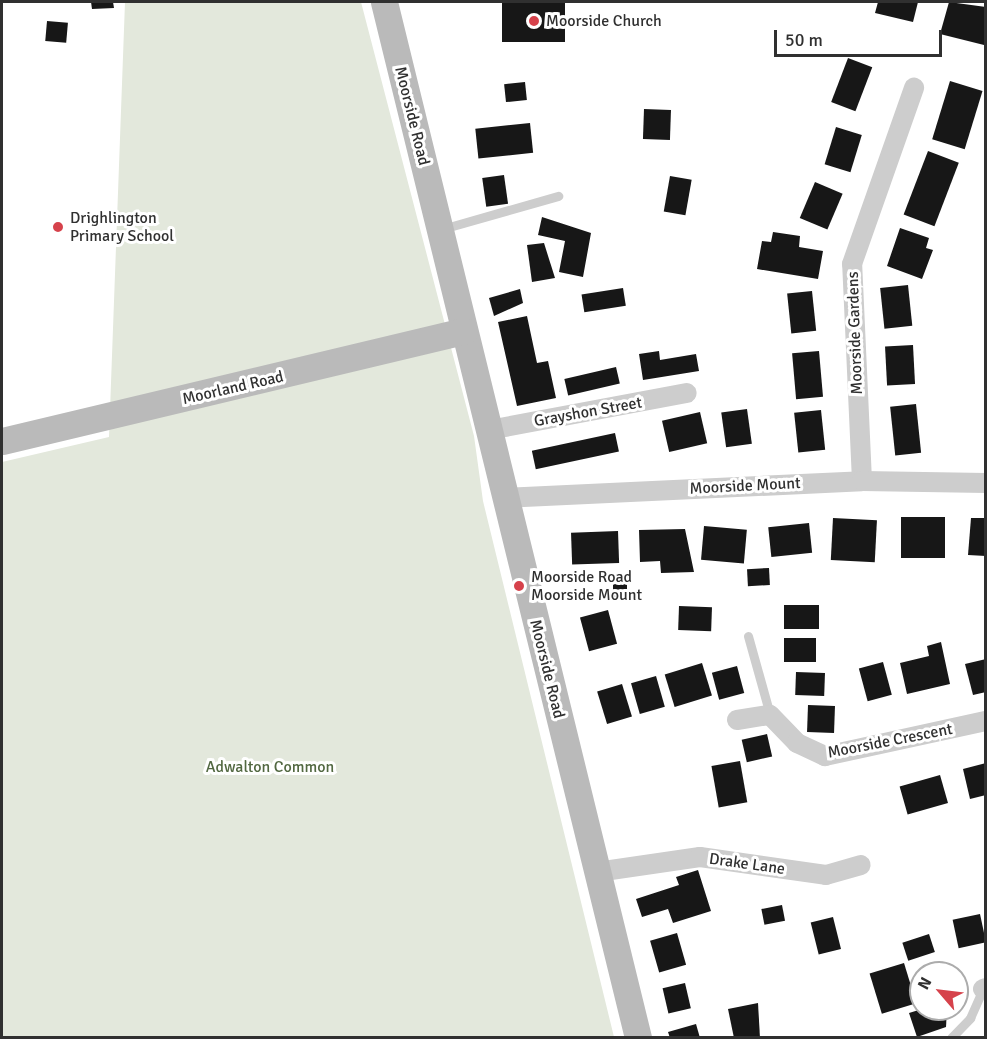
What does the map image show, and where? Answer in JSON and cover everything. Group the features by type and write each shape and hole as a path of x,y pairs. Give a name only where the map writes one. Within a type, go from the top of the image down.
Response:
{"street":[{"name":"Moorside Road","path":"384,2 638,1038"},
{"name":"Moorside Gardens","path":"862,481 852,264 914,88"},
{"name":"Moorland Road","path":"2,441 464,331"},
{"name":"Grayshon Street","path":"489,430 687,393"},
{"name":"Moorside Mount","path":"505,498 862,481 986,483"},
{"path":"737,720 770,715"},
{"name":"Moorside Crescent","path":"770,715 796,743 825,756 986,722"},
{"name":"Drake Lane","path":"597,872 700,857 826,875 861,864"}],"lane":[{"path":"440,230 558,196"},
{"path":"748,636 770,715"},
{"path":"951,1038 970,1018 984,988"}],"green space":[{"name":"Adwalton Common","path":"125,2 361,2 474,436 483,501 614,1037 2,1037 2,462 109,437"}],"building":[{"path":"91,2 113,2 114,8 92,9"},
{"name":"Moorside Church","path":"502,2 565,2 565,42 502,42"},
{"path":"878,2 918,2 913,22 875,13"},
{"path":"949,2 986,7 984,45 940,34"},
{"path":"47,21 68,23 66,43 45,41"},
{"path":"848,58 872,67 855,111 831,102"},
{"path":"950,81 983,91 965,149 932,139"},
{"path":"525,82 527,100 506,102 504,84"},
{"path":"644,109 671,110 670,140 643,139"},
{"path":"530,123 533,153 478,159 475,129"},
{"path":"836,127 862,135 850,172 825,164"},
{"path":"928,151 959,163 934,226 904,214"},
{"path":"504,175 508,204 486,207 482,178"},
{"path":"670,176 692,180 685,215 664,211"},
{"path":"815,182 843,194 827,230 800,218"},
{"path":"542,217 591,233 583,277 559,272 565,241 538,235"},
{"path":"900,228 929,238 926,248 933,250 922,279 887,266"},
{"path":"773,232 800,236 799,247 823,251 818,279 757,269 762,241 771,242"},
{"path":"544,243 555,278 532,282 527,245"},
{"path":"908,285 912,326 884,329 880,288"},
{"path":"623,288 626,306 584,312 582,295"},
{"path":"520,289 523,303 494,316 489,298"},
{"path":"812,291 816,331 791,333 787,294"},
{"path":"527,316 537,363 548,361 556,398 517,406 498,322"},
{"path":"913,345 915,384 887,385 885,346"},
{"path":"659,351 660,360 696,354 699,371 643,380 639,354"},
{"path":"819,351 823,397 796,399 792,353"},
{"path":"616,367 620,384 568,395 564,379"},
{"path":"916,404 921,453 895,455 890,407"},
{"path":"747,409 752,444 726,447 721,413"},
{"path":"821,410 825,450 798,453 794,413"},
{"path":"700,412 707,443 669,452 662,421"},
{"path":"615,433 619,452 536,469 532,451"},
{"path":"901,517 945,517 945,558 901,558"},
{"path":"833,518 877,520 875,562 831,560"},
{"path":"971,518 986,518 986,556 968,555"},
{"path":"809,523 812,553 771,557 768,527"},
{"path":"704,526 747,530 744,564 701,560"},
{"path":"685,529 694,572 661,573 660,561 640,562 639,530"},
{"path":"618,531 619,563 572,565 571,533"},
{"path":"769,568 770,585 748,586 747,569"},
{"path":"613,576 627,576 627,598 613,598"},
{"path":"784,605 819,605 819,629 784,629"},
{"path":"679,606 712,607 711,631 678,630"},
{"path":"608,610 617,644 589,651 580,618"},
{"path":"784,638 816,638 816,662 784,662"},
{"path":"941,642 950,684 907,694 900,663 929,656 927,646"},
{"path":"986,659 986,692 973,695 965,664"},
{"path":"883,662 892,695 868,701 859,668"},
{"path":"702,663 712,696 675,707 665,674"},
{"path":"737,666 744,693 719,700 712,673"},
{"path":"796,672 825,673 824,696 795,695"},
{"path":"656,676 665,707 640,714 631,683"},
{"path":"622,684 632,717 607,724 597,692"},
{"path":"808,705 835,706 834,733 807,732"},
{"path":"767,734 772,756 747,762 742,740"},
{"path":"740,761 747,802 719,807 711,766"},
{"path":"986,763 986,795 970,799 963,769"},
{"path":"940,775 948,803 908,814 900,787"},
{"path":"698,870 711,911 673,923 668,909 642,917 636,899 679,885 676,877"},
{"path":"782,905 785,921 764,925 761,909"},
{"path":"980,914 986,942 959,948 953,920"},
{"path":"833,917 841,949 819,955 811,923"},
{"path":"677,933 686,965 659,972 650,941"},
{"path":"929,934 935,952 908,961 902,943"},
{"path":"904,963 909,979 909,1005 882,1014 870,974"},
{"path":"685,983 691,1008 668,1014 663,988"},
{"path":"758,1003 760,1038 734,1038 728,1009"},
{"path":"912,1021 946,1021 946,1027 917,1037"},
{"path":"696,1024 700,1038 670,1038 668,1032"}],"place":[{"name":"Moorside Church","path":"534,21"},
{"name":"Drighlington Primary School","path":"58,227"},
{"name":"Moorside Road Moorside Mount","path":"519,586"}]}
